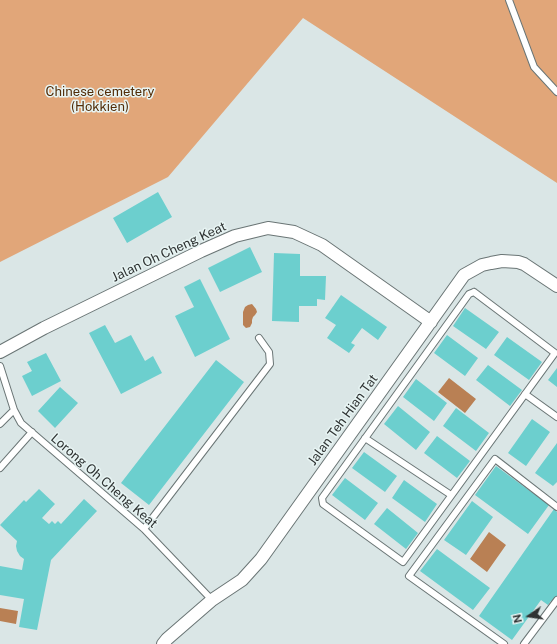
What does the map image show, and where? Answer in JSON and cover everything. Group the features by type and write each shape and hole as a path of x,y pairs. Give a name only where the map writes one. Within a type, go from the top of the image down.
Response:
{"street":[{"name":"Jalan Oh Cheng Keat","path":"0,352 44,328 201,251 235,236 268,228 294,232 322,245 430,322"},
{"name":"Jalan Teh Hian Tat","path":"163,644 212,600 242,580 261,559 464,275 486,264 502,261 518,262 524,264 557,286"}],"lane":[{"path":"509,0 534,67 557,92"},
{"path":"474,292 556,351 403,562 323,504 322,498 469,294 474,292"},
{"path":"144,529 270,364 269,352 259,338"},
{"name":"Lorong Oh Cheng Keat","path":"0,366 14,410 21,423 144,529 212,600"},
{"path":"525,394 557,417"},
{"path":"0,424 14,410"},
{"path":"0,468 32,432"},
{"path":"365,438 451,495"},
{"path":"504,644 409,576 495,459 557,507"},
{"path":"524,644 557,600"}],"green space":[{"name":"Chinese cemetery (Hokkien)","path":"0,0 557,0 557,183 303,18 168,177 0,262"}],"shaded area":[{"path":"252,304 257,312 253,317 250,327 246,328 243,325 243,312 245,307"},
{"path":"449,378 476,399 465,413 438,392"},
{"path":"489,532 506,545 487,572 470,559"},
{"path":"0,608 18,611 16,624 0,621"}],"building":[{"path":"158,192 172,217 127,243 113,218"},
{"path":"250,247 262,272 220,292 208,268"},
{"path":"274,253 300,254 300,276 326,276 325,300 317,299 317,306 299,306 299,322 272,321"},
{"path":"200,279 230,339 195,357 175,316 194,307 184,287"},
{"path":"341,295 387,327 378,340 362,328 351,343 355,345 349,353 327,338 336,325 325,318"},
{"path":"465,308 499,332 486,349 453,326"},
{"path":"105,325 115,343 131,335 145,361 153,356 162,373 121,394 89,333"},
{"path":"447,335 478,358 465,376 434,353"},
{"path":"507,337 542,362 529,380 494,355"},
{"path":"46,353 61,381 32,396 22,376 32,371 27,362"},
{"path":"216,360 244,382 149,505 121,483"},
{"path":"488,365 522,390 510,406 476,380"},
{"path":"557,368 557,387 548,380"},
{"path":"416,379 447,403 434,421 403,397"},
{"path":"60,387 78,403 55,428 38,411"},
{"path":"398,406 430,432 416,450 384,424"},
{"path":"456,408 489,433 476,451 443,426"},
{"path":"532,419 550,432 526,466 508,453"},
{"path":"437,436 470,461 457,478 424,453"},
{"path":"557,443 557,482 553,486 535,473"},
{"path":"364,452 397,476 385,492 352,468"},
{"path":"496,466 549,505 528,534 475,495"},
{"path":"345,478 378,503 365,520 332,495"},
{"path":"404,480 437,504 425,522 392,498"},
{"path":"39,489 55,504 42,518 49,524 52,521 55,524 58,521 61,524 84,499 97,511 51,560 37,630 19,627 24,599 0,595 0,566 22,570 24,559 17,551 17,541 0,525 24,500 26,502"},
{"path":"472,501 493,517 466,555 444,540"},
{"path":"387,508 418,533 406,549 374,524"},
{"path":"554,509 557,512 557,598 554,603 551,601 548,605 541,600 512,640 479,616"},
{"path":"437,549 490,588 473,610 420,571"}]}
